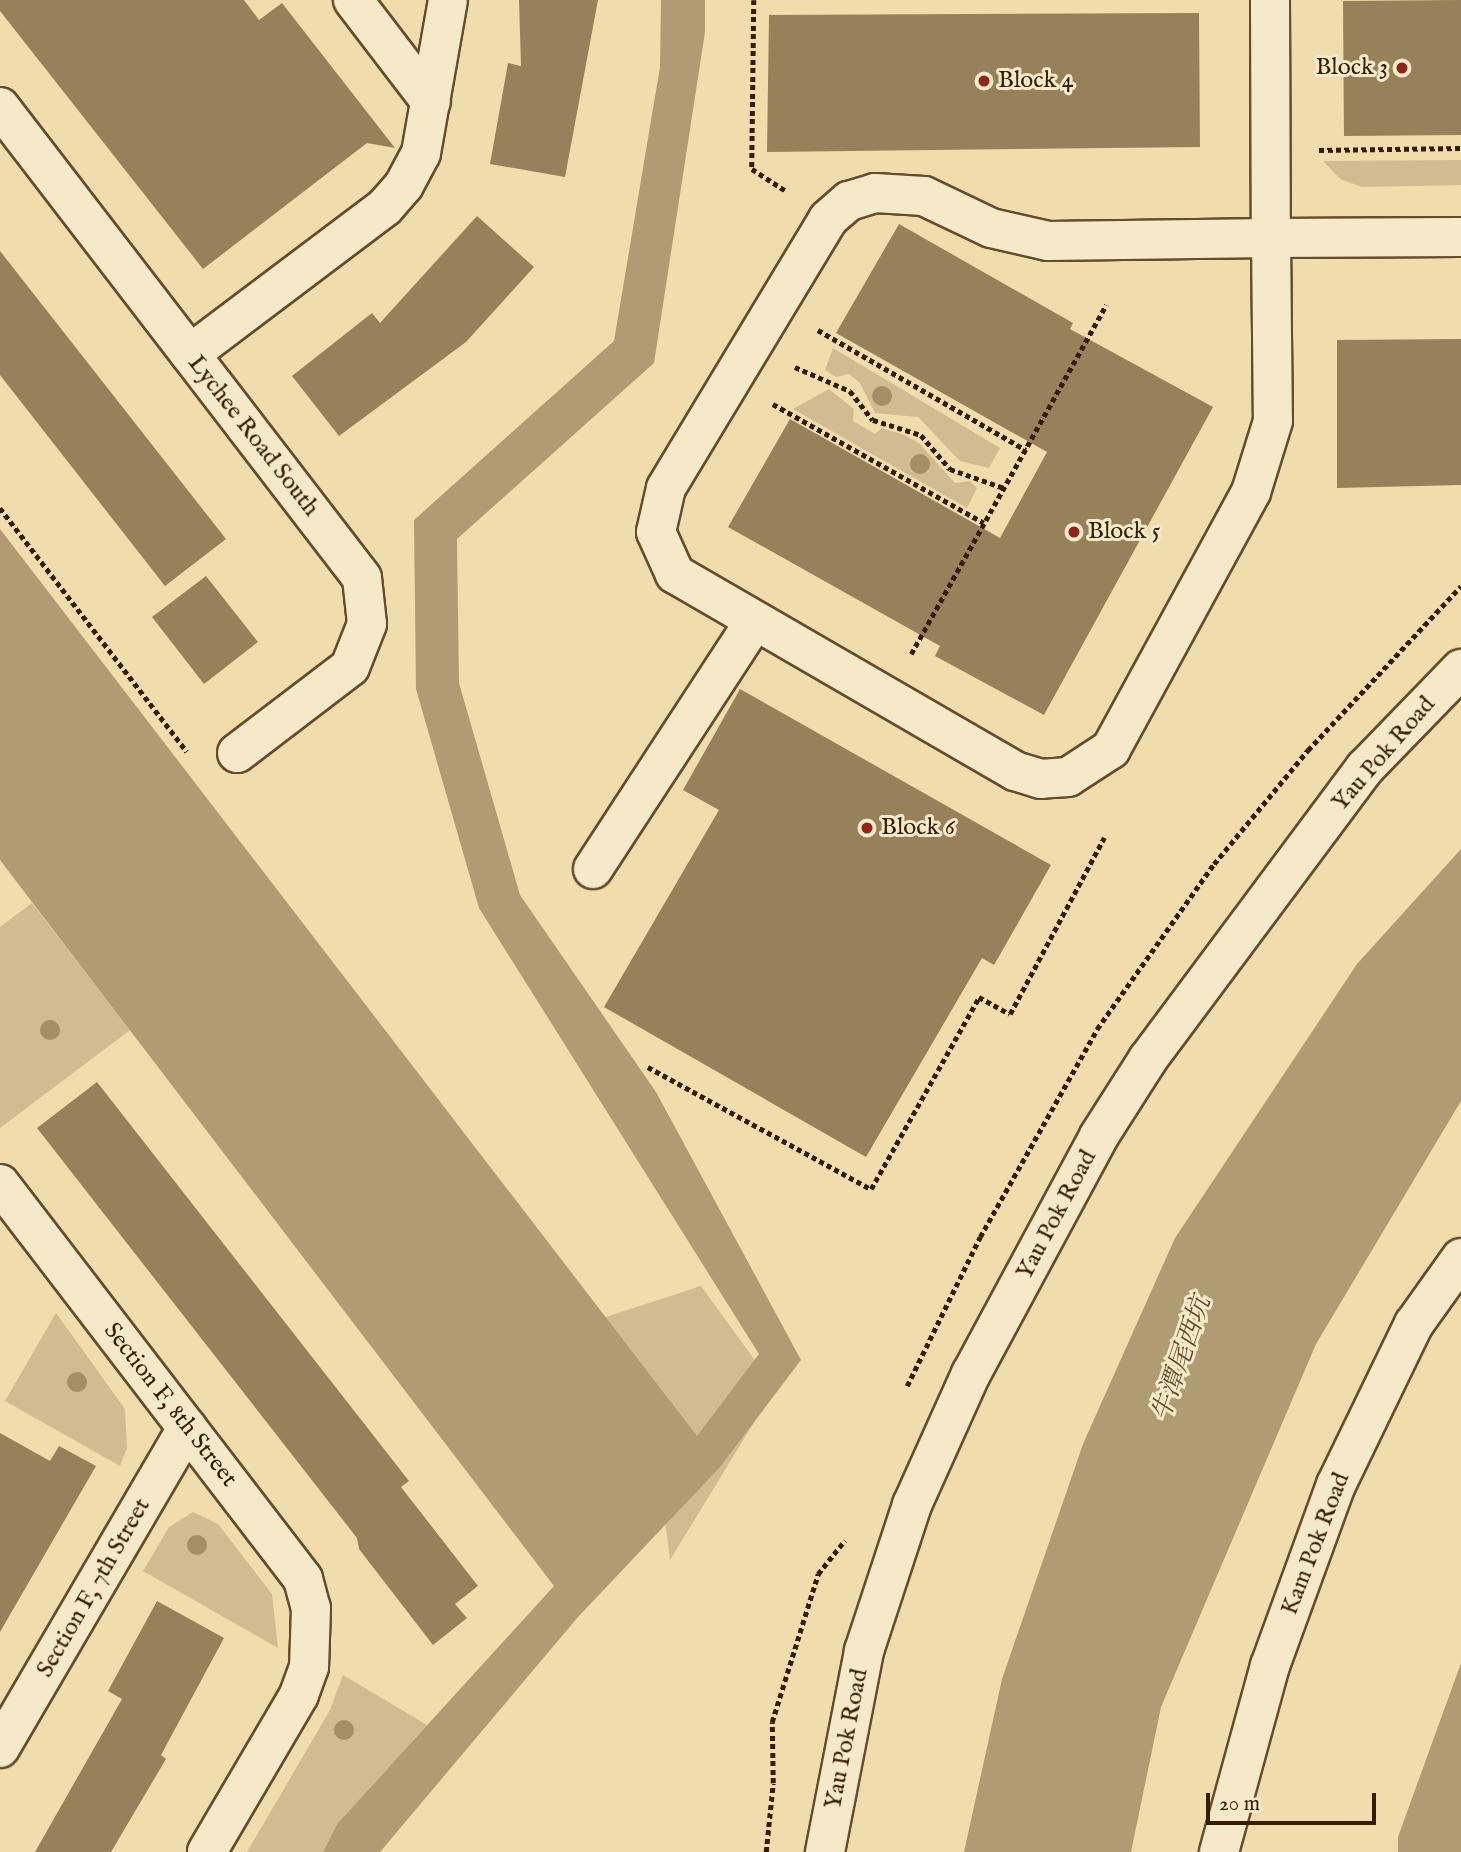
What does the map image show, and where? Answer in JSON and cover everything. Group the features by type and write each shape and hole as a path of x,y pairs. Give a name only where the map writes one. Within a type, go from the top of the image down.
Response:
{"street":[{"path":"352,0 431,102"},
{"path":"190,355 384,206 421,153 448,0"},
{"path":"1270,0 1271,238 1273,421 1251,492 1111,749 1092,764 1068,777 1041,779 1015,771 753,624 675,574 656,532 666,488 828,219 849,201 899,193 924,196 992,228 1048,241 1271,238 1461,237"},
{"name":"Lychee Road South","path":"0,107 362,578 368,600 362,647 349,667 237,753"},
{"path":"593,869 753,624"},
{"name":"Yau Pok Road","path":"825,1852 864,1651 912,1505 971,1374 1067,1195 1148,1059 1356,779 1461,668"},
{"name":"Section F, 8th Street","path":"0,1184 303,1579 313,1637 299,1696 207,1852"},
{"name":"Kam Pok Road","path":"1219,1852 1270,1666 1336,1485 1414,1324 1461,1258"},
{"name":"Section F, 7th Street","path":"0,1748 187,1428"}],"path":[{"path":"754,0 752,169 828,219"},
{"path":"1315,150 1461,148"},
{"path":"775,304 1026,450"},
{"path":"904,667 1106,306"},
{"path":"752,343 850,391 873,421 920,435 950,470 1004,488"},
{"path":"730,380 985,523"},
{"path":"0,508 206,777 237,753"},
{"path":"648,1067 872,1189 979,997 1010,1014 1104,838"}],"shaded area":[{"path":"1461,160 1461,185 1362,187 1340,179 1323,161"},
{"path":"833,348 1000,448 989,468 960,461 918,417 875,413 860,383 849,374 836,377 825,370"},
{"path":"829,389 854,409 853,421 875,434 882,428 904,435 919,443 955,483 970,481 977,488 967,508 793,409"},
{"path":"32,903 130,1030 0,1128 0,927"},
{"path":"701,1286 775,1388 670,1560 656,1448 551,1335"},
{"path":"56,1313 125,1409 127,1448 120,1466 5,1401"},
{"path":"193,1512 218,1524 272,1594 278,1648 143,1571 169,1527"},
{"path":"343,1675 427,1725 337,1824 323,1852 247,1852 330,1710"}],"water":[{"path":"661,0 705,0 705,32 654,363 457,539 459,683 520,895 656,1092 801,1360 720,1467 578,1617 380,1852 323,1852 337,1824 554,1586 0,860 0,529 697,1436 759,1354 479,908 416,689 414,520 614,341 660,67"},
{"name":"牛潭尾西坑","path":"1461,849 1461,1101 1316,1344 1161,1707 1131,1852 964,1852 1002,1679 1083,1444 1175,1238 1357,964"},
{"path":"1461,1663 1461,1852 1398,1852 1398,1837"}],"building":[{"path":"0,0 244,0 259,20 282,3 395,148 367,143 203,269 0,11"},
{"path":"519,0 598,0 565,177 490,164 508,63 521,66"},
{"name":"Block 3","path":"1461,0 1461,135 1344,136 1343,1"},
{"name":"Block 4","path":"1199,13 1200,147 767,152 769,15"},
{"path":"477,216 534,267 466,342 339,436 292,376 372,313 380,323"},
{"path":"899,224 1073,323 1070,329 1213,407 1044,715 935,656 940,646 728,527 790,419 1000,538 1047,452 836,333"},
{"path":"0,251 226,539 165,586 0,375"},
{"path":"1461,339 1461,485 1337,488 1337,340"},
{"path":"206,576 258,642 204,684 152,617"},
{"path":"740,689 1051,865 994,965 982,958 866,1157 604,1007 719,810 683,790"},
{"path":"97,1082 409,1481 401,1487 478,1586 455,1604 467,1618 433,1645 359,1549 357,1538 37,1128"},
{"path":"0,1433 50,1461 59,1446 96,1466 0,1632"},
{"path":"157,1601 224,1638 161,1755 166,1759 111,1852 35,1852 122,1699 108,1691"}],"place":[{"name":"Block 3","path":"1402,68"},
{"name":"Block 4","path":"984,81"},
{"name":"Block 5","path":"1074,532"},
{"name":"Block 6","path":"867,828"}]}
